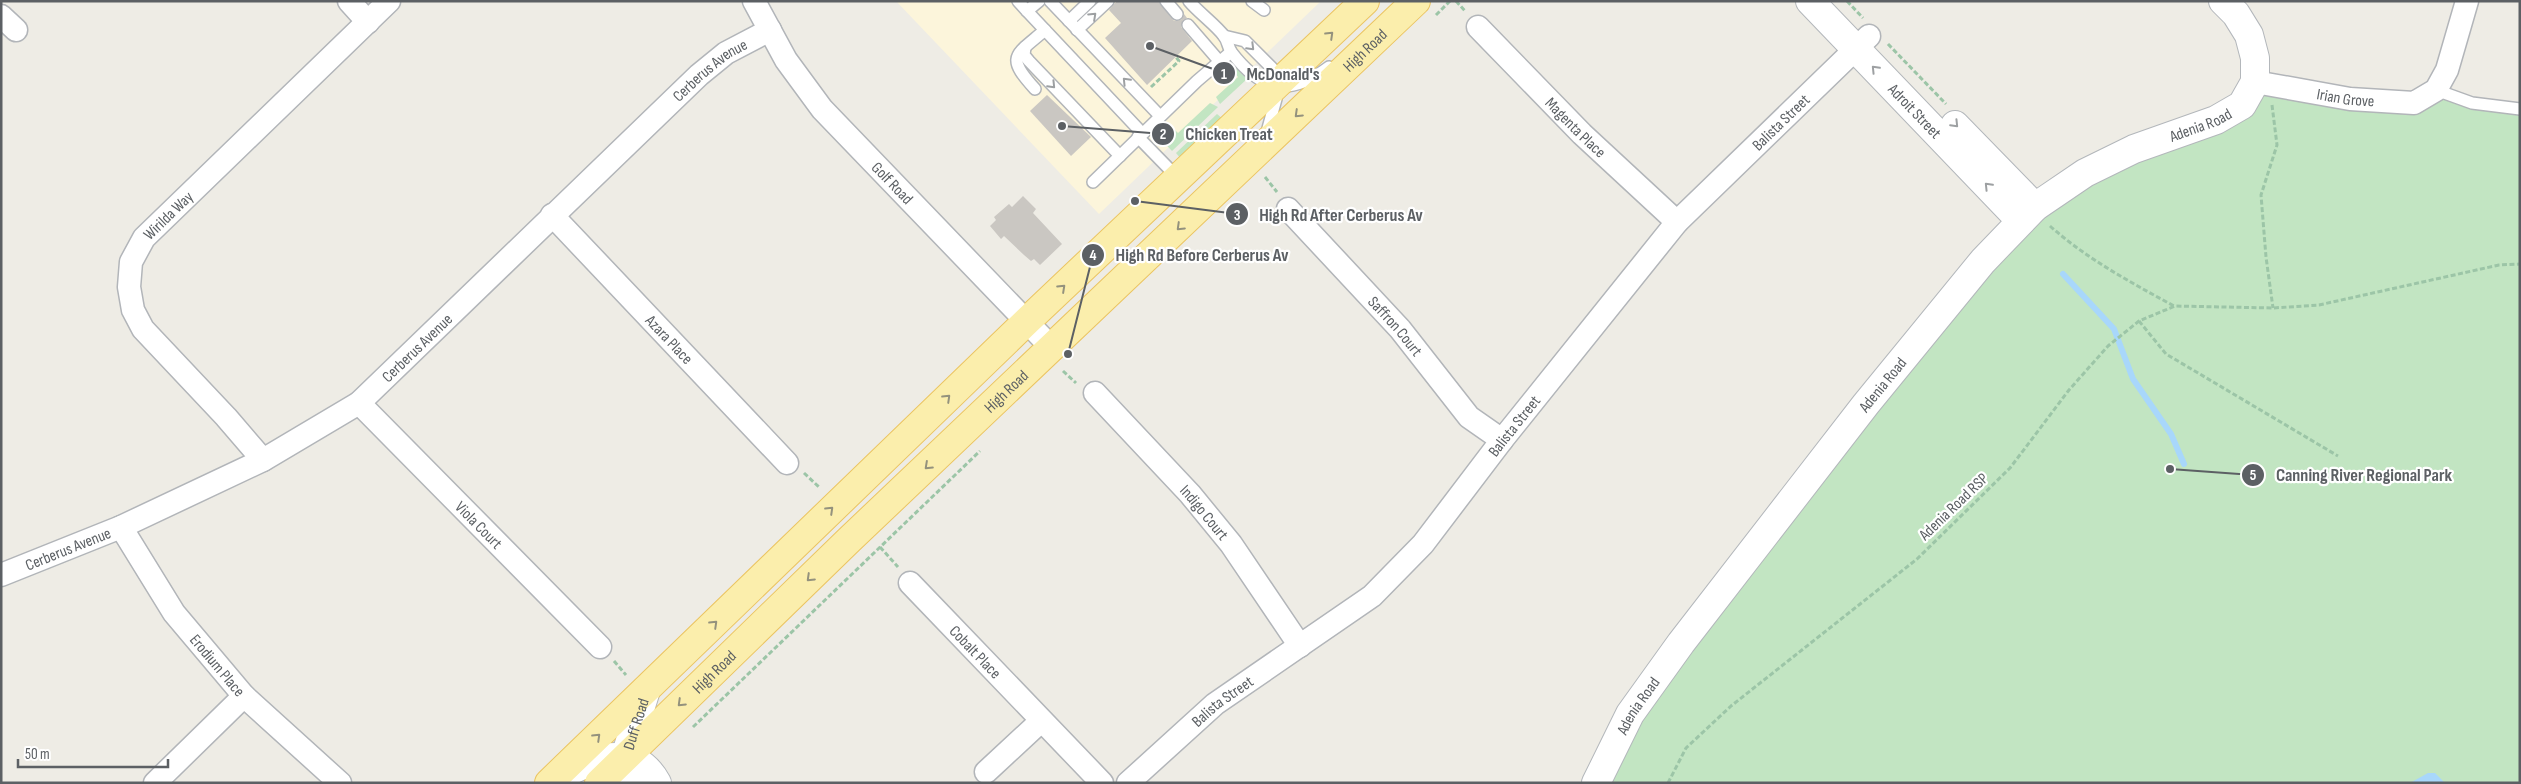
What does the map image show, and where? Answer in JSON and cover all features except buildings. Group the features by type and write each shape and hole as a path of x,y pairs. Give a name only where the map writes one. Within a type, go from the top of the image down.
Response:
{"main road":[{"name":"High Road","path":"550,782 1027,321 1179,179 1364,1"},
{"name":"High Road","path":"599,783 849,540 1416,1"}],"street":[{"path":"349,1 368,22"},
{"name":"Wirilda Way","path":"263,460 226,416 143,329 132,310 129,287 131,262 144,238 389,1"},
{"name":"Golf Road","path":"754,1 786,60 822,108 1052,348"},
{"name":"Adroit Street","path":"1810,1 1869,37"},
{"name":"Adroit Street","path":"1836,1 2034,217"},
{"path":"2223,1 2236,14 2248,35 2262,84"},
{"path":"2436,90 2447,70 2467,1"},
{"name":"Magenta Place","path":"1478,26 1582,134 1677,222"},
{"name":"Cerberus Avenue","path":"1,575 121,527 263,460 359,403 699,75 726,54 770,30"},
{"name":"Balista Street","path":"1128,783 1216,704 1372,596 1423,544 1502,440 1677,222 1869,37"},
{"name":"Irian Grove","path":"2262,84 2350,100 2414,103 2436,90"},
{"name":"Adenia Road","path":"1596,783 1630,714 1681,643 1866,404 1983,262 2085,173 2134,149 2216,120 2242,105 2262,84"},
{"name":"Saffron Court","path":"1288,209 1400,329 1469,417 1502,440"},
{"name":"Azara Place","path":"552,216 787,463"},
{"name":"Indigo Court","path":"1094,393 1190,494 1225,537 1300,646"},
{"name":"Viola Court","path":"359,403 600,647"},
{"name":"Erodium Place","path":"121,527 174,613 244,696 340,783"},
{"name":"Cobalt Place","path":"910,583 1102,783"},
{"name":"Duff Road","path":"633,783 625,757 646,690"},
{"path":"155,783 244,696"},
{"path":"986,772 1041,721"},
{"name":"Duff Road","path":"550,782 582,764 609,757 625,757 649,770 657,783"}],"lane":[{"path":"1018,1 1179,179"},
{"path":"1027,12 1038,1"},
{"path":"1050,1 1160,116"},
{"path":"1069,21 1090,1"},
{"path":"1077,30 1108,1"},
{"path":"1166,1 1177,14"},
{"path":"1252,1 1264,10"},
{"path":"1220,62 1190,27 1198,7 1224,36 1231,52 1259,80 1276,86 1290,87 1311,81 1346,54 1384,32"},
{"path":"1035,89 1019,71 1016,63 1019,54 1025,47 1045,30"},
{"path":"1224,36 1245,41 1272,68 1276,86 1276,99 1273,115 1260,150"},
{"path":"1025,47 1024,55 1029,61 1120,156"},
{"path":"1093,182 1160,116 1231,52"},
{"path":"2436,90 2472,103 2520,109"}],"path":[{"path":"1846,1 1869,37 1952,110"},
{"path":"1148,87 1180,60 1176,56"},
{"path":"2262,84 2277,144 2261,195 2266,257 2273,308"},
{"path":"2034,217 2074,248 2114,274 2175,306"},
{"name":"Adenia Road RSP","path":"1668,783 1686,748 1731,706 1917,559 2010,468 2069,390 2108,346 2138,321 2175,306 2273,308 2319,305 2499,265 2520,264"},
{"path":"2138,321 2166,354 2338,456"},
{"path":"880,547 910,583"},
{"path":"692,729 833,592"}],"shaded area":[{"path":"896,1 1321,1 1099,214"}],"green space":[{"path":"1233,64 1247,79 1220,104 1216,97 1238,77 1230,68"},
{"path":"2269,86 2450,94 2520,108 2520,783 1597,783 1636,703 2005,234 2066,184"},
{"path":"1210,103 1218,107 1172,151 1156,134 1168,123 1178,133"},
{"path":"1217,114 1224,120 1181,159 1176,153"}],"water":[{"path":"2428,773 2435,773 2445,783 2410,783"}],"waterway":[{"path":"2063,274 2114,329 2133,379 2171,434 2184,464"}],"place":[{"name":"McDonald's","path":"1150,46"},
{"name":"Chicken Treat","path":"1062,126"},
{"name":"High Rd After Cerberus Av","path":"1135,201"},
{"name":"High Rd Before Cerberus Av","path":"1068,354"},
{"name":"Canning River Regional Park","path":"2170,469"}]}
